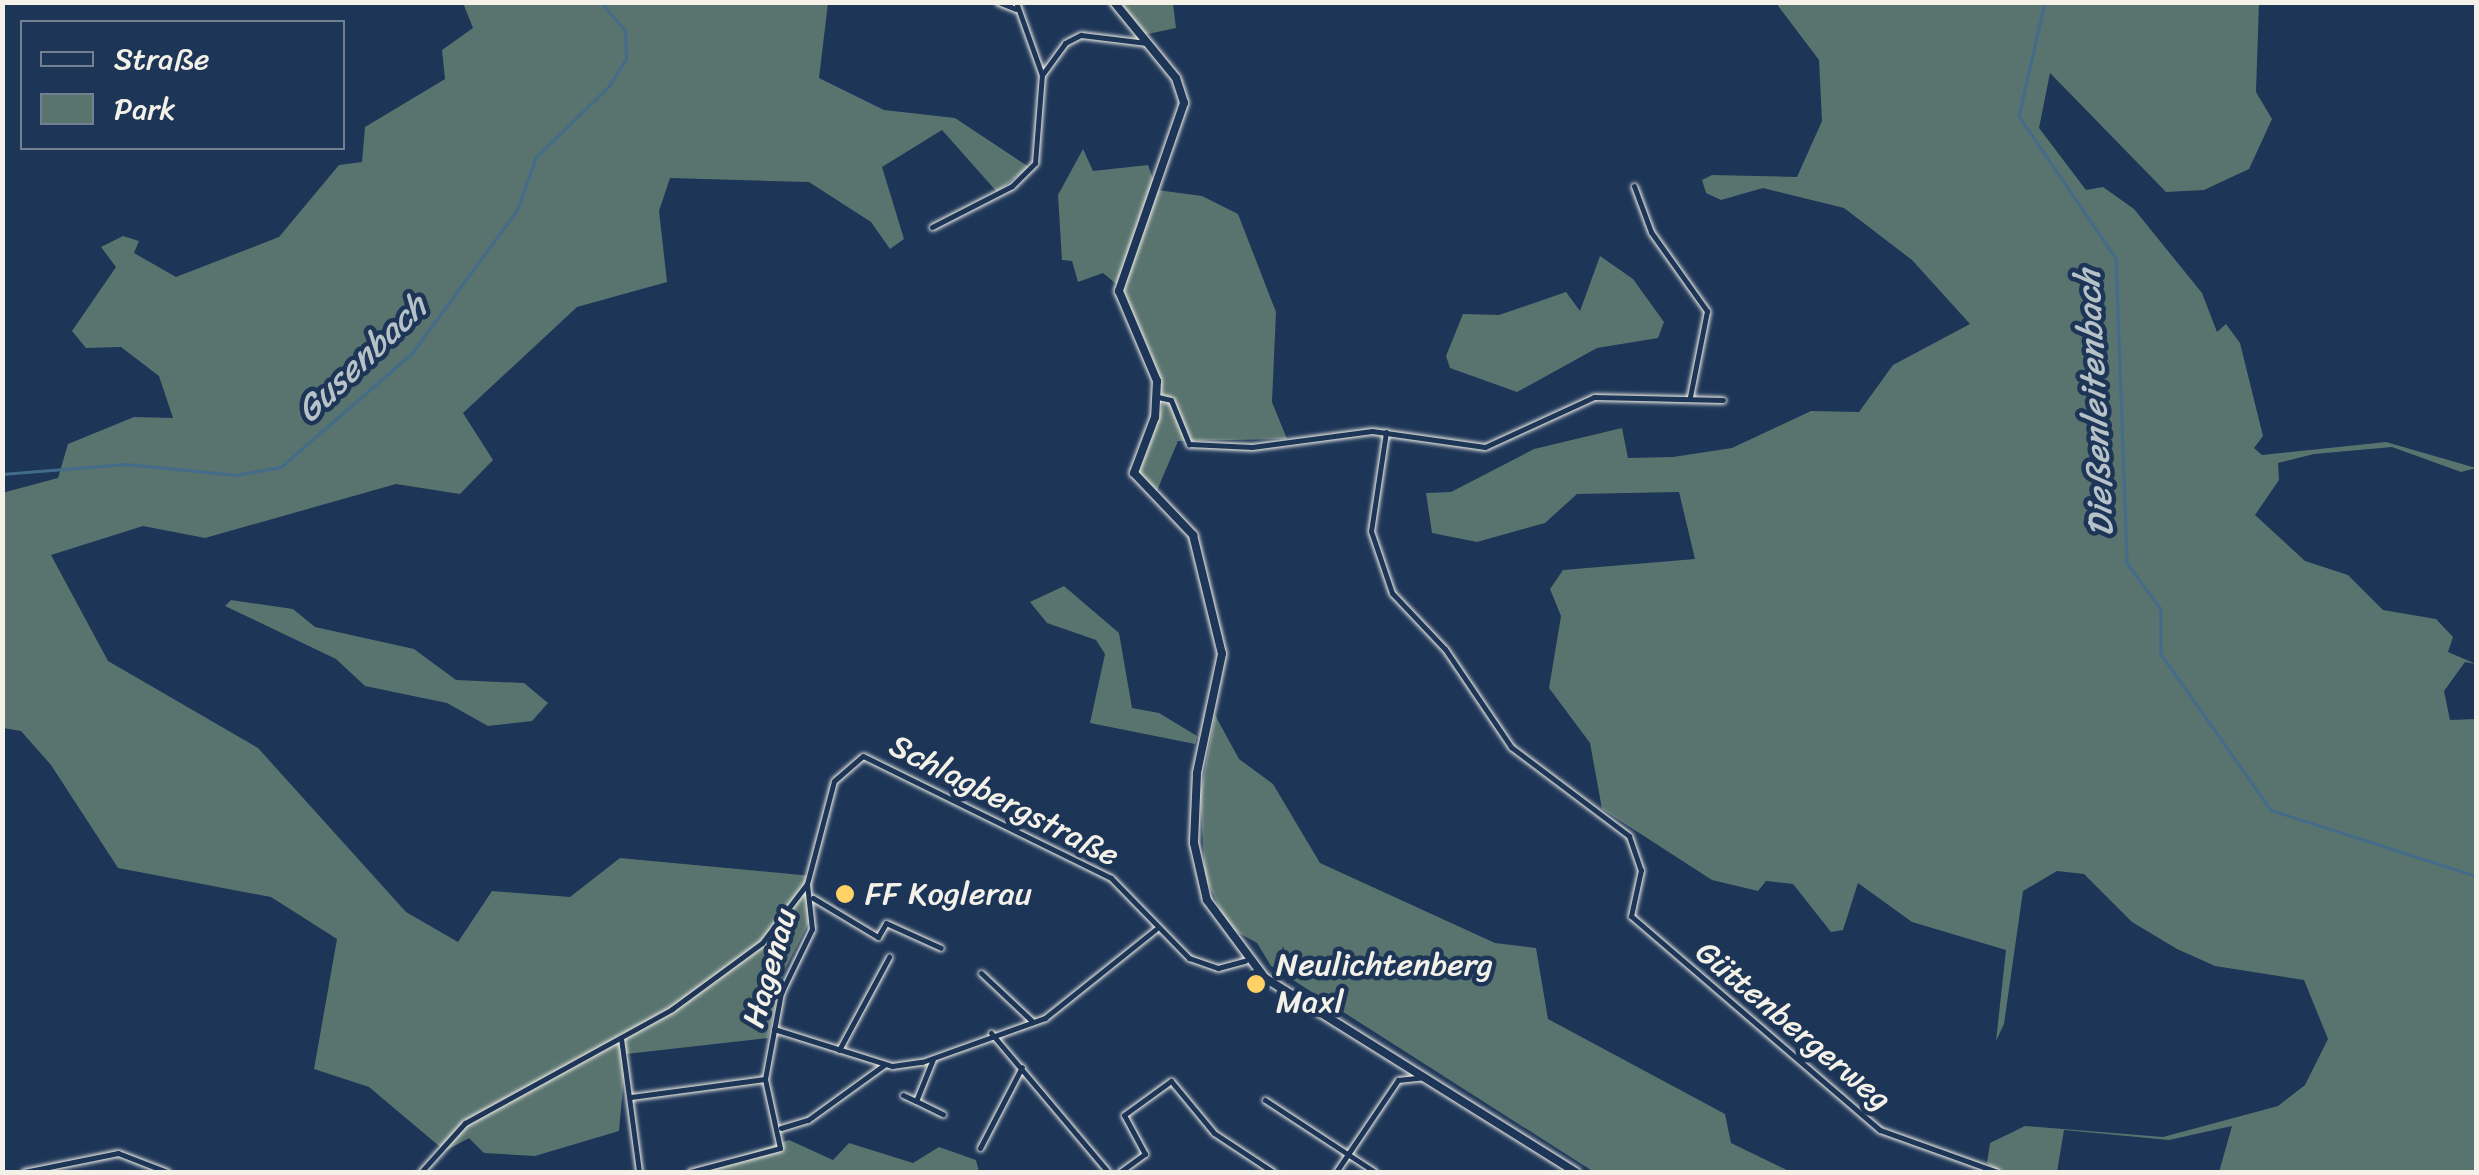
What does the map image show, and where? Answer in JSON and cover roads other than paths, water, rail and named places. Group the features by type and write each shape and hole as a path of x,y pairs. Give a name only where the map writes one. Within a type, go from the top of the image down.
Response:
{"main road":[{"path":"1114,2 1176,78 1184,113 1118,291 1158,397 1134,473 1192,535 1215,617 1222,680 1199,754 1194,843 1207,900 1245,961 1576,1172"}],"street":[{"path":"932,227 1012,186 1035,163 1042,75 1016,6 998,2"},
{"path":"1042,75 1076,36 1147,44"},
{"path":"1634,186 1651,232 1706,311 1690,396"},
{"path":"1158,397 1171,400 1190,444 1386,432 1484,447 1594,397 1690,396 1723,400"},
{"name":"Güttenbergerweg","path":"1386,432 1371,530 1392,593 1445,649 1511,747 1629,836 1641,870 1629,911 1880,1130 1996,1172"},
{"name":"Schlagbergstraße","path":"420,1172 464,1124 621,1038 731,969 808,884 830,791 863,756 1111,878 1156,929 1199,963 1245,961"},
{"name":"Hagenau","path":"781,1128 765,1079 774,1029 810,935 813,898 808,884"},
{"path":"813,898 878,937 886,924 941,948"},
{"path":"774,1029 884,1064 933,1059 991,1033 1034,1023 1156,929"},
{"path":"839,1050 890,957"},
{"path":"981,973 1034,1023"},
{"path":"991,1033 1108,1172"},
{"path":"621,1038 640,1172"},
{"path":"916,1101 933,1059"},
{"path":"690,1172 780,1148 781,1128 808,1120 884,1064"},
{"path":"980,1148 1022,1067"},
{"path":"1336,1172 1398,1080 1426,1077"},
{"path":"631,1097 765,1079"},
{"path":"1120,1172 1144,1154 1124,1115 1174,1081 1214,1132 1273,1172"},
{"path":"903,1095 943,1114"},
{"path":"1265,1100 1349,1150 1375,1172"},
{"path":"24,1172 118,1152 166,1172"}],"waterway":[{"name":"Gusenbach","path":"2,474 126,464 236,475 281,467 412,353 517,210 536,157 609,86 626,59 625,31 601,2"},
{"name":"Dießenleitenbach","path":"2045,2 2019,116 2116,258 2127,563 2161,609 2161,654 2271,810 2476,876"}],"place":[{"name":"FF Koglerau","path":"845,894"},
{"name":"Neulichtenberg Maxl","path":"1256,984"}]}
